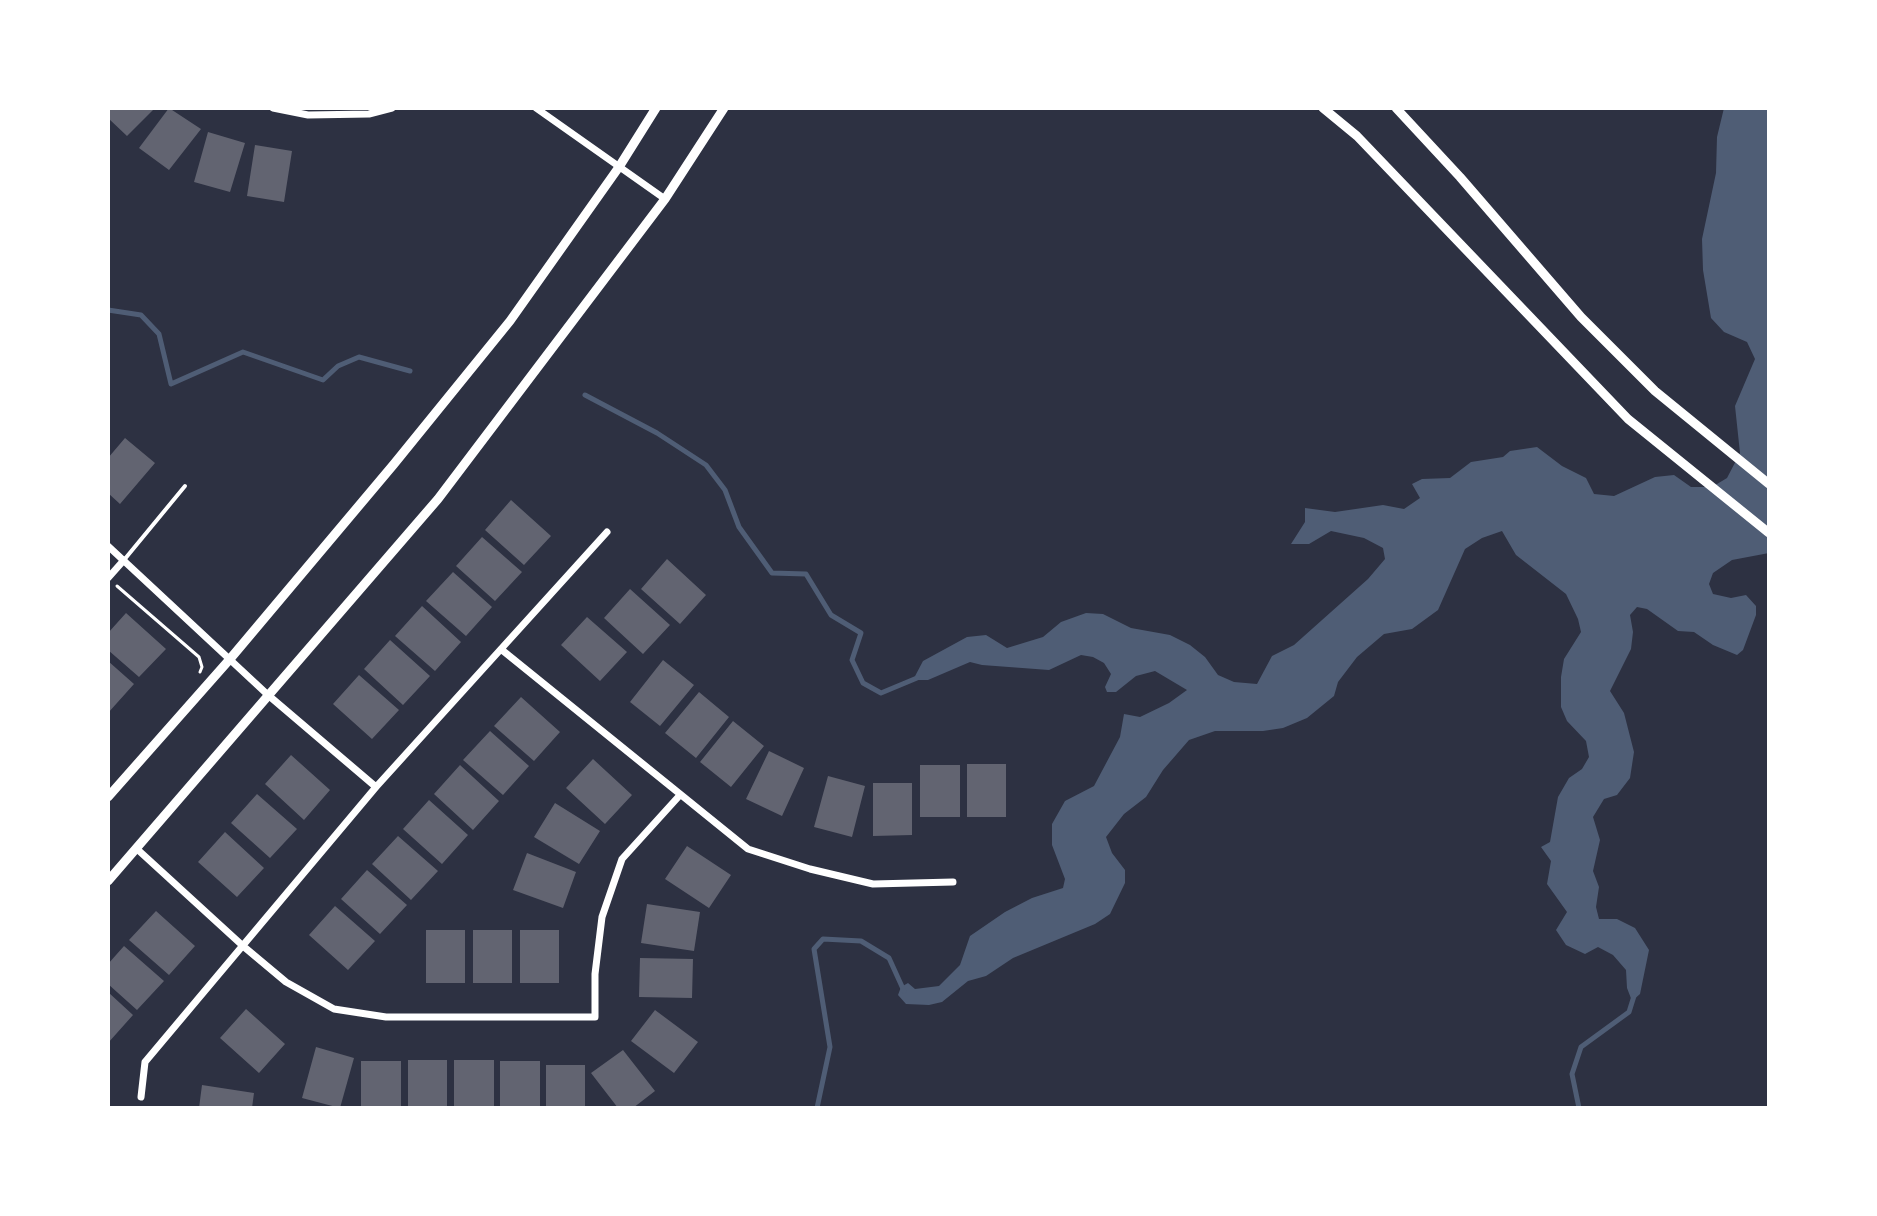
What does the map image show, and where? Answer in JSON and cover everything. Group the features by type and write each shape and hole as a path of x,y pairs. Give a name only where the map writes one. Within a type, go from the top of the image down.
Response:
{"street":[{"path":"273,108 308,115 369,114 392,108"},
{"path":"536,108 665,199"},
{"path":"108,797 230,659 510,321 619,167 656,108"},
{"path":"108,881 438,499 665,199 724,108"},
{"path":"1323,108 1368,147 1628,419 1769,533"},
{"path":"1396,108 1581,317 1655,391 1769,484"},
{"path":"141,1097 145,1062 376,787 607,532"},
{"path":"108,546 268,695 376,787"},
{"path":"108,578 124,560"},
{"path":"502,650 748,849 873,884 953,882"},
{"path":"137,849 286,982 334,1009 386,1017 595,1017 595,974 602,917 622,859 680,795"}],"lane":[{"path":"124,560 185,486"}],"path":[{"path":"108,578 199,657 202,667 196,677"}],"water":[{"path":"1724,108 1769,108 1769,553 1732,560 1713,573 1709,584 1713,594 1731,598 1746,595 1756,606 1756,615 1743,650 1737,655 1713,645 1694,632 1678,631 1647,609 1637,607 1630,615 1633,632 1631,649 1610,691 1624,713 1634,752 1630,778 1617,795 1604,799 1593,817 1600,840 1593,871 1599,887 1596,907 1599,919 1617,919 1635,928 1649,950 1640,994 1632,1001 1627,988 1626,970 1613,955 1598,947 1585,954 1566,945 1556,930 1567,912 1547,884 1551,861 1541,847 1550,842 1558,797 1569,778 1582,769 1589,757 1586,741 1567,721 1561,707 1564,659 1581,632 1566,594 1516,555 1502,531 1482,538 1465,549 1438,610 1412,629 1384,634 1357,657 1338,682 1334,696 1307,718 1283,728 1215,731 1189,740 1163,770 1146,797 1124,814 1106,837 1112,853 1125,870 1125,883 1110,914 1095,924 1013,958 986,976 968,981 942,1002 906,1004 898,995 901,987 908,983 915,989 939,986 960,965 970,936 1032,898 1063,888 1065,879 1052,845 1052,824 1065,801 1094,786 1120,737 1124,714 1140,717 1187,690 1155,671 1136,676 1116,692 1107,692 1105,687 1111,674 1104,663 1081,655 1049,670 970,662 928,680 913,680 923,661 967,637 986,635 1007,648 1043,637 1061,622 1086,613 1103,614 1131,628 1170,635 1205,657 1218,675 1234,682 1257,684 1272,656 1294,645 1368,579 1385,559 1383,548 1364,538 1331,531 1309,544 1291,544 1305,522 1305,508 1335,512 1383,505 1404,509 1420,498 1412,484 1422,479 1450,478 1471,462 1537,447 1562,466 1586,478 1594,494 1614,496 1655,477 1674,475 1691,487 1712,487 1727,478 1740,453 1735,406 1755,359 1747,342 1724,332 1711,318 1703,270 1702,239 1716,173 1717,137"}],"building":[{"path":"112,108 155,108 127,136 108,118"},
{"path":"169,108 201,129 169,170 139,148"},
{"path":"208,132 245,143 230,192 194,182"},
{"path":"255,145 292,151 284,202 247,196"},
{"path":"125,438 155,463 120,504 108,493 108,458"},
{"path":"511,500 551,536 524,565 485,530"},
{"path":"482,537 522,572 495,601 456,566"},
{"path":"667,559 706,595 680,624 641,589"},
{"path":"453,572 492,607 466,636 426,601"},
{"path":"630,589 670,625 643,654 604,618"},
{"path":"422,606 461,642 435,671 395,636"},
{"path":"126,613 166,649 139,677 108,650 108,633"},
{"path":"587,617 627,652 600,681 561,645"},
{"path":"390,640 430,676 403,705 364,669"},
{"path":"663,660 694,685 660,726 630,702"},
{"path":"108,661 134,684 108,713"},
{"path":"359,675 399,710 372,739 333,704"},
{"path":"699,692 729,717 696,758 665,733"},
{"path":"521,697 560,732 534,761 494,726"},
{"path":"733,721 764,746 731,787 700,762"},
{"path":"490,731 529,766 503,795 463,760"},
{"path":"769,751 804,768 782,816 746,799"},
{"path":"291,755 330,790 304,820 265,784"},
{"path":"593,759 632,795 605,824 566,788"},
{"path":"967,764 1006,764 1006,817 967,817"},
{"path":"460,765 499,801 473,830 434,794"},
{"path":"920,765 960,765 960,817 920,817"},
{"path":"828,776 865,786 852,837 814,827"},
{"path":"873,783 912,783 912,835 873,836"},
{"path":"257,794 297,829 270,858 231,823"},
{"path":"429,800 468,835 442,864 403,829"},
{"path":"555,803 600,831 579,864 534,837"},
{"path":"225,832 264,868 237,897 198,862"},
{"path":"398,836 438,871 411,900 372,864"},
{"path":"687,846 731,875 709,908 665,879"},
{"path":"527,853 576,872 563,908 513,890"},
{"path":"367,870 407,905 380,934 341,899"},
{"path":"647,904 700,912 694,951 641,943"},
{"path":"335,906 375,941 348,970 309,935"},
{"path":"156,911 195,946 169,975 129,940"},
{"path":"426,930 465,930 465,983 426,983"},
{"path":"473,930 512,930 512,983 473,983"},
{"path":"520,930 559,930 559,983 520,983"},
{"path":"124,946 164,981 137,1010 108,984 108,964"},
{"path":"640,958 693,959 692,998 639,997"},
{"path":"108,992 133,1015 108,1043"},
{"path":"246,1009 285,1044 259,1073 220,1038"},
{"path":"655,1010 698,1042 674,1073 631,1041"},
{"path":"316,1047 354,1058 340,1108 302,1098"},
{"path":"623,1050 655,1091 633,1108 618,1108 591,1073"},
{"path":"408,1060 447,1060 447,1108 408,1108"},
{"path":"454,1060 494,1060 494,1108 454,1108"},
{"path":"361,1061 401,1061 401,1108 361,1108"},
{"path":"500,1061 540,1061 540,1108 500,1108"},
{"path":"546,1065 585,1065 585,1108 546,1108"},
{"path":"202,1085 254,1093 252,1108 199,1108"}],"waterway":[{"path":"108,310 141,315 159,334 171,384 243,352 323,380 338,366 359,357 410,371"},
{"path":"585,395 657,433 706,465 725,490 739,527 772,573 806,574 831,615 861,633 852,660 863,683 881,693 917,678"},
{"path":"817,1108 830,1047 814,949 823,939 861,941 889,958 904,991"},
{"path":"1579,1108 1572,1074 1581,1047 1629,1012 1634,996"}]}
